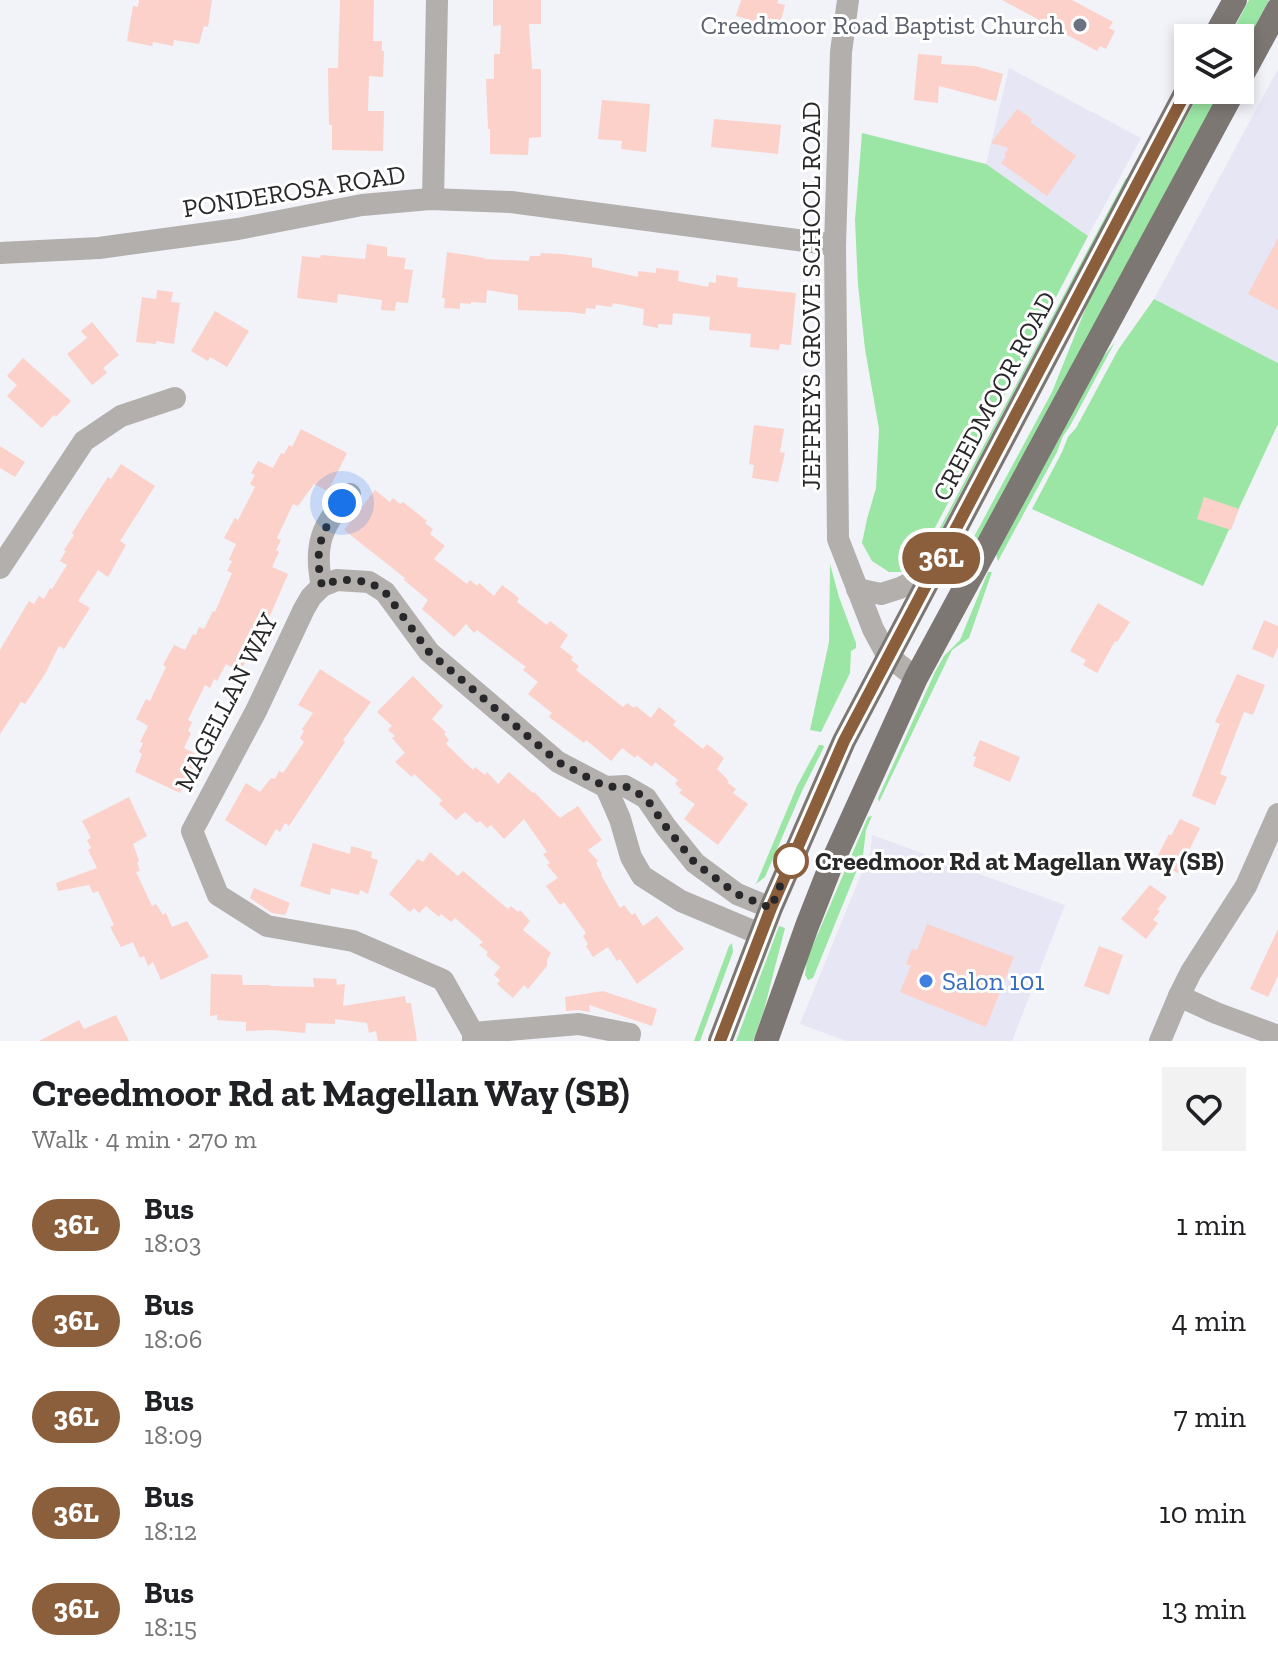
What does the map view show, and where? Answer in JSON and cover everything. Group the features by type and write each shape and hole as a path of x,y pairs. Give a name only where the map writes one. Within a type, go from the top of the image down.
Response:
{"main road":[{"path":"1222,24 1235,0"},
{"path":"1254,53 1278,9"},
{"name":"CREEDMOOR ROAD","path":"720,1041 760,934 844,741 1180,104"},
{"path":"766,1041 831,865 916,678 1226,104"}],"street":[{"path":"433,199 437,0"},
{"name":"JEFFREYS GROVE SCHOOL ROAD","path":"848,0 841,52 835,245 838,539 873,629 887,655 916,678"},
{"name":"PONDEROSA ROAD","path":"0,253 99,248 238,229 362,205 433,199 511,202 835,245"},
{"path":"0,568 84,441 121,416 175,398"},
{"path":"350,494 330,518 318,548 317,564 322,586 337,580 351,580 369,582 385,592 429,652 558,762 606,787 625,786 646,798 695,863 737,894 771,908"},
{"path":"857,589 881,594 934,571"},
{"name":"MAGELLAN WAY","path":"322,586 304,609 256,711 192,831 218,895 267,926 353,941 443,980 473,1037"},
{"path":"606,787 620,819 631,857 642,876 681,901 760,934"},
{"path":"1160,1041 1179,996 1205,949 1246,886 1278,814"},
{"path":"1179,996 1278,1036"},
{"path":"473,1037 579,1024 630,1034 628,1041"}],"shaded area":[{"path":"1009,68 1141,138 1088,236 986,164"},
{"path":"1278,69 1278,363 1154,299"},
{"path":"872,835 1065,905 1012,1041 846,1041 800,1024 871,850"}],"green space":[{"path":"1249,0 1269,0 1254,28 1254,24 1236,24"},
{"path":"1194,104 1214,104 976,549 969,546 1052,392 1089,300"},
{"path":"862,133 986,164 1088,236 917,562 904,572 889,572 872,561 862,543 876,488 879,429 858,285 855,220"},
{"path":"1126,178 936,540 916,573"},
{"path":"1154,299 1278,363 1278,424 1203,586 1032,509 1068,437 1076,428 1118,350"},
{"path":"1115,342 998,561 996,554 1099,362"},
{"path":"830,564 856,648 851,651 850,673 821,732 810,730 829,642"},
{"path":"988,572 992,572 969,638 952,650 879,802 878,798 935,672 944,656 960,640"},
{"path":"819,745 824,747 765,877 756,884 797,786"},
{"path":"872,816 866,830 863,855 813,978 808,980 805,975 807,959 868,817"},
{"path":"779,926 785,928 753,1041 736,1041"},
{"path":"732,943 733,952 700,1041 694,1041 729,946"}],"building":[{"path":"139,0 212,0 208,27 204,26 199,44 174,40 173,46 153,42 152,46 127,41 133,6 138,7"},
{"path":"340,0 374,0 373,41 382,41 383,77 369,76 368,111 384,111 383,151 332,150 328,68 338,68"},
{"path":"493,0 541,0 541,24 529,24 532,69 541,69 541,137 529,138 528,155 490,154 486,79 494,79 494,54 500,54 501,25 493,26"},
{"path":"741,0 778,0 777,3 785,5 779,28 736,16"},
{"name":"Creedmoor Road Baptist Church","path":"1002,0 1072,0 1113,22 1109,28 1115,31 1106,49 1100,46 1097,51"},
{"path":"918,54 942,56 941,64 975,66 1003,74 996,101 939,86 938,103 914,100"},
{"path":"602,100 650,104 646,152 621,149 622,141 598,139"},
{"path":"1017,109 1076,156 1047,196 1001,163 1009,148 991,143"},
{"path":"714,119 781,125 778,154 711,147"},
{"path":"1278,238 1278,310 1248,294"},
{"path":"367,244 387,247 387,256 406,258 404,269 413,270 408,303 396,302 395,311 381,310 382,300 338,294 337,303 297,298 302,256 365,259"},
{"path":"447,252 484,259 529,261 530,256 540,256 541,253 561,254 592,258 592,267 638,277 638,271 656,273 656,268 679,271 678,281 708,287 709,282 716,283 716,275 738,278 737,287 796,293 791,345 780,344 779,350 750,347 751,334 709,330 710,317 673,313 672,325 658,324 658,328 643,325 644,309 613,303 612,307 596,305 595,309 586,308 585,314 518,310 518,295 487,290 486,303 460,303 460,309 444,308 445,298 442,298"},
{"path":"157,290 173,292 171,302 180,303 174,344 136,342 142,297 156,299"},
{"path":"215,311 249,331 227,367 191,351"},
{"path":"92,322 119,355 103,368 107,373 92,385 67,354 87,338 81,331"},
{"path":"23,358 71,401 42,428 7,396 17,385 7,376"},
{"path":"754,425 784,429 780,452 785,453 778,482 752,478 754,465 749,464"},
{"path":"301,429 347,453 328,491 314,484 298,506 293,504 277,538 281,540 276,550 279,552 272,567 288,574 257,646 254,644 240,672 226,664 210,688 205,685 188,720 192,722 188,731 191,733 184,748 200,756 180,793 135,772 142,754 139,752 143,743 140,742 148,726 136,719 146,699 150,701 174,645 185,650 193,634 196,635 199,627 204,629 215,612 232,573 227,571 236,544 224,538 235,518 238,520 255,487 250,484 255,475 251,473 258,461 273,468 281,453 284,454 289,445 292,447"},
{"path":"0,446 25,462 15,477 0,468"},
{"path":"121,464 155,486 120,541 126,545 108,577 98,570 78,601 90,608 64,649 59,646 25,704 21,702 0,734 0,650 29,601 34,604 39,596 44,599 52,589 67,565 60,561 74,535 72,533 108,477 111,479"},
{"path":"375,490 390,502 393,498 400,504 403,502 427,521 425,523 433,529 430,534 445,546 434,559 467,584 470,580 477,586 479,583 494,596 502,585 519,598 517,602 547,625 550,621 568,635 560,647 573,657 571,660 579,666 576,670 623,707 627,703 634,708 636,706 651,718 659,707 676,721 673,725 703,749 707,744 724,758 717,769 736,789 733,793 748,804 718,845 684,819 695,804 679,793 682,790 675,784 678,780 655,762 652,767 622,748 611,761 586,740 584,743 549,717 552,713 528,694 538,682 523,670 526,667 477,630 474,633 466,624 454,637 422,609 428,600 344,530"},
{"path":"1204,497 1239,509 1231,530 1197,519"},
{"path":"1098,603 1130,622 1097,673 1083,665 1086,660 1070,651"},
{"path":"1264,620 1278,626 1278,647 1273,658 1252,649"},
{"path":"320,669 371,702 289,826 285,823 280,832 276,829 266,846 225,820 246,783 260,792 271,778 275,779 279,771 283,773 304,742 300,738 302,729 313,713 298,705"},
{"path":"1237,674 1265,685 1253,715 1244,712 1220,774 1227,777 1215,805 1192,796 1220,724 1215,722"},
{"path":"413,676 443,706 432,719 446,732 444,734 449,740 446,744 473,770 475,767 485,775 487,772 498,784 509,772 560,818 578,806 602,840 588,850 598,861 601,875 620,908 624,905 632,915 635,913 643,926 657,916 684,949 637,984 608,947 593,957 583,936 586,933 564,902 560,905 546,886 558,878 547,865 550,863 543,854 547,852 524,819 504,839 491,825 487,828 480,821 477,823 465,812 456,820 439,804 442,800 414,774 412,777 395,762 405,753 388,730 392,726 377,712"},
{"path":"980,740 1020,757 1010,782 973,766 976,757 973,756"},
{"path":"129,797 147,836 133,844 139,861 140,871 136,872 152,906 156,904 163,915 166,913 172,927 187,921 209,957 161,980 153,962 148,966 144,956 140,958 133,942 121,947 110,927 114,925 98,891 93,893 89,885 58,891 56,883 97,868 88,850 91,848 87,840 91,838 82,821"},
{"path":"1180,819 1200,828 1178,873 1155,861"},
{"path":"313,843 350,854 351,846 372,852 371,858 378,860 368,894 360,890 359,895 331,888 330,895 300,886"},
{"path":"430,852 458,876 463,871 508,909 511,906 518,912 520,910 530,921 523,930 551,953 547,966 528,989 524,985 513,998 497,984 500,980 494,975 500,967 479,945 483,942 455,918 451,922 426,906 419,913 414,908 410,912 389,894 418,859 423,862"},
{"path":"1150,885 1167,897 1153,920 1158,923 1146,939 1121,919"},
{"path":"254,888 290,903 285,915 272,913 250,898"},
{"path":"927,924 1014,957 986,1027 900,992 911,966 906,964 912,949 917,950"},
{"path":"1278,929 1278,976 1268,997 1250,989"},
{"path":"1099,946 1123,955 1109,995 1084,986"},
{"path":"211,974 242,975 243,985 314,987 313,978 336,979 337,985 345,984 343,1006 405,996 406,1003 411,1003 417,1041 378,1041 376,1031 369,1033 367,1023 335,1019 335,1024 306,1023 305,1033 246,1031 246,1022 217,1020 217,1015 210,1016"},
{"path":"603,991 657,1009 652,1026 589,1005 590,1012 566,1011 565,997"},
{"path":"116,1015 129,1041 39,1041 79,1020 84,1029"}],"bus line":[{"name":"36L","path":"720,1041 771,908 844,741 1180,104"}],"place":[{"name":"Creedmoor Road Baptist Church","path":"1080,25"},
{"name":"Creedmoor Rd at Magellan Way (SB)","path":"791,861"},
{"name":"Salon 101","path":"926,981"}],"route":[{"path":"342,503 330,518 318,548 317,564 322,586 337,580 351,580 369,582 385,592 429,652 558,762 606,787 625,786 646,798 695,863 737,894 771,908 795,850 791,861"}]}
